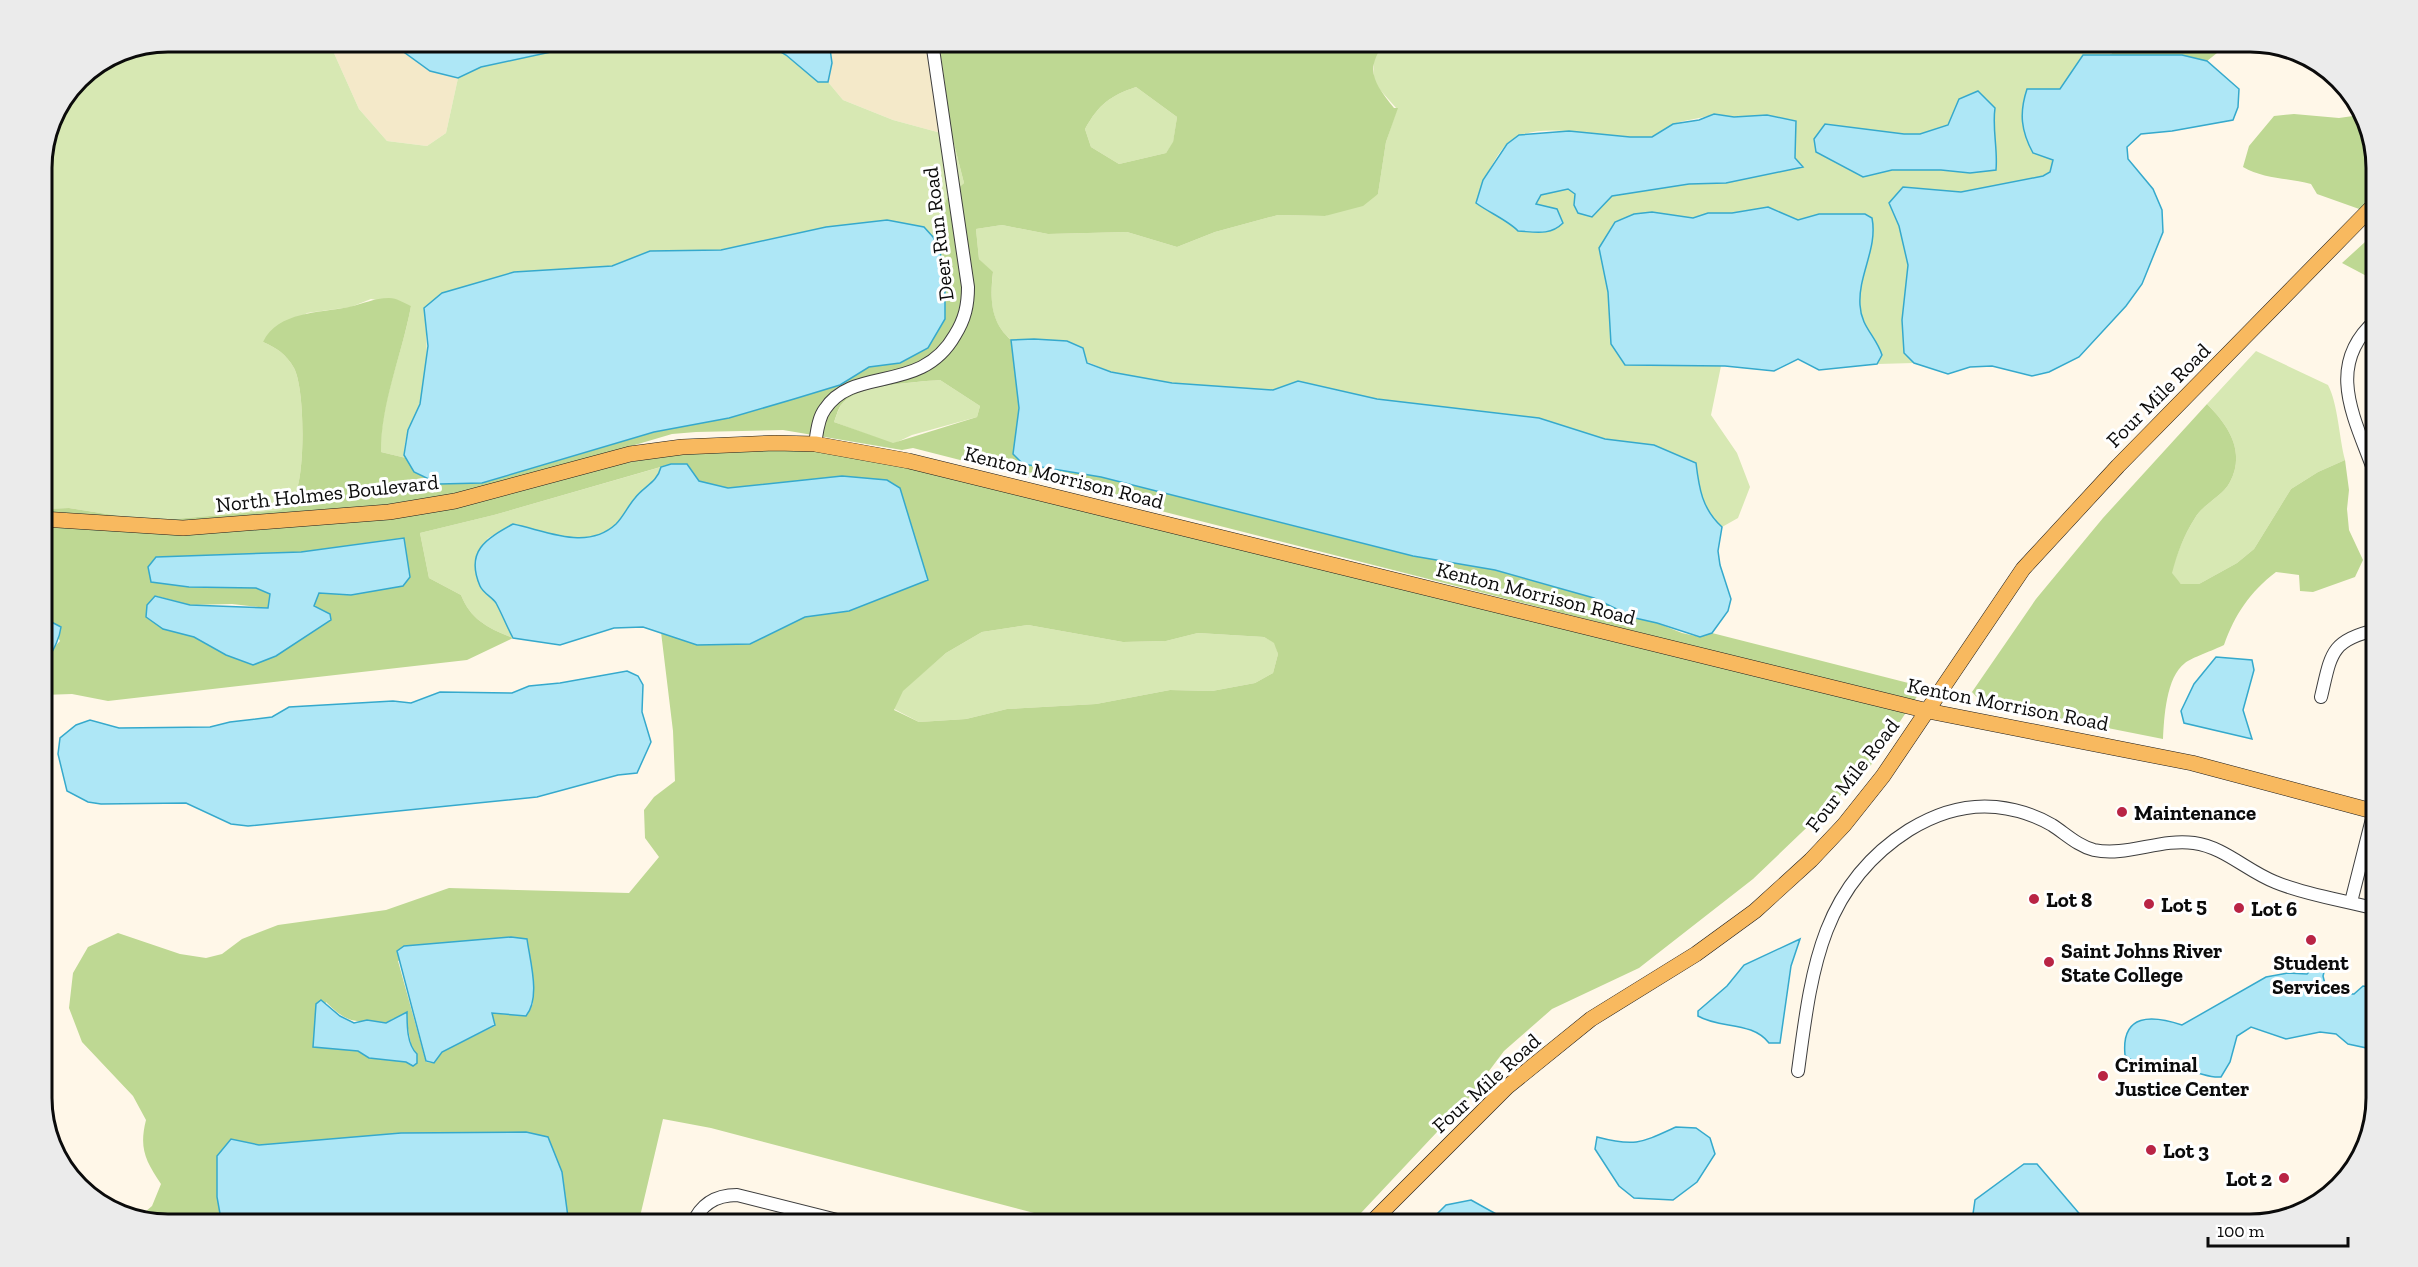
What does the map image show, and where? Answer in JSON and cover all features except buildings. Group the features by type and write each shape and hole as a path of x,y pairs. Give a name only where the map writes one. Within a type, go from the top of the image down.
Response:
{"main road":[{"name":"Four Mile Road","path":"1380,1214 1504,1090 1591,1019 1696,954 1755,910 1811,860 1844,825 1878,783 2023,570 2118,466 2365,214"},
{"name":"Kenton Morrison Road","path":"682,447 775,443 815,444 909,461 1928,711 2192,763 2366,809"},
{"name":"North Holmes Boulevard","path":"53,520 183,528 389,512 466,499 630,454 682,447"}],"street":[{"name":"Deer Run Road","path":"815,444 824,409 837,396 852,387 925,368 951,344 964,321 968,287 933,52"},
{"path":"2365,332 2356,342 2345,376 2347,394 2365,446"},
{"path":"2321,697 2329,662 2341,643 2353,635 2366,632"},
{"path":"1798,1071 1811,975 1819,947 1845,893 1862,869 1884,848 1921,823 1947,813 1981,807 2013,810 2050,824 2080,845 2100,851 2178,842 2204,845 2275,882 2366,905"},
{"path":"2351,902 2366,846"},
{"path":"697,1214 709,1202 719,1197 737,1195 813,1214"}],"shaded area":[{"path":"333,52 404,52 430,71 458,78 446,133 427,146 387,141 359,109"},
{"path":"830,52 940,52 952,136 893,120 843,100 828,82 832,63"}],"green space":[{"path":"169,52 333,52 359,109 387,141 427,146 446,133 458,78 481,67 551,52 781,52 817,81 828,82 843,100 893,120 952,136 964,183 947,198 932,236 923,227 826,227 721,250 650,251 612,266 514,272 424,309 427,345 425,382 419,406 406,438 406,458 381,452 384,415 411,306 371,299 351,307 307,313 263,342 281,352 294,368 298,378 302,411 299,481 295,495 281,510 151,521 69,508 53,509 53,161 61,124 77,98 92,81 124,61 154,53"},
{"path":"940,52 1379,52 1373,69 1374,76 1387,99 1394,108 1398,108 1386,142 1378,194 1363,206 1325,216 1278,215 1215,232 1177,247 1127,232 1048,234 1002,225 976,229 979,259 993,272 992,300 995,317 1011,340 1019,408 1014,454 1023,464 1101,477 1413,556 1495,570 1595,598 1635,618 1657,623 1682,633 1700,637 1712,633 1924,687 1913,702 913,448 902,450 783,430 672,434 486,489 388,507 182,523 53,515 53,509 69,508 151,521 281,510 295,495 299,481 302,411 298,378 294,368 281,352 263,342 279,324 289,319 378,299 395,299 411,306 384,415 381,452 406,458 414,472 439,484 482,483 654,432 729,418 840,385 869,367 900,363 928,348 945,319 945,281 940,251 932,236 947,198 964,183 952,136","holes":["1136,87 1177,117 1173,142 1166,153 1119,164 1091,147 1085,129 1095,113 1106,102","940,380 980,406 977,417 893,443 834,422 841,405 848,398 872,389 916,382"]},
{"path":"1377,52 2114,52 2109,55 2083,55 2060,90 2023,101 2023,122 2027,139 2033,152 2054,160 2051,172 2043,176 1961,192 1903,187 1889,203 1899,226 1908,265 1902,320 1904,353 1914,363 1877,364 1882,355 1863,323 1860,296 1872,245 1872,218 1819,214 1798,220 1768,207 1732,213 1708,213 1693,218 1652,212 1599,248 1608,292 1611,344 1625,364 1721,366 1711,415 1737,453 1750,487 1738,518 1722,527 1706,506 1696,463 1654,445 1605,439 1539,418 1377,399 1298,381 1273,390 1172,383 1111,372 1034,339 1011,340 999,326 993,310 993,273 979,259 976,229 1002,225 1048,234 1127,232 1177,247 1215,232 1278,215 1325,216 1378,194 1386,142 1397,109 1374,83 1374,56","holes":["1959,99 1995,108 1995,133 1970,173 1941,170 1892,170 1863,177 1816,151 1825,124 1920,134 1948,125","1714,114 1734,117 1767,115 1796,121 1795,158 1802,167 1726,183 1689,184 1612,196 1592,217 1575,194 1568,189 1541,195 1518,231 1483,180 1505,146 1522,135 1539,131 1558,131 1617,137 1650,137 1684,121"]},
{"path":"2114,52 2218,52 2207,61 2182,55 2109,55"},
{"path":"1136,87 1177,117 1173,143 1166,153 1119,164 1091,147 1085,129 1095,113 1106,102"},
{"path":"2294,114 2339,118 2353,116 2363,146 2365,161 2365,207 2362,210 2317,194 2311,184 2268,176 2243,167 2249,146 2274,116"},
{"path":"2365,242 2365,275 2342,263"},
{"path":"2256,351 2328,385 2336,411 2345,460 2318,472 2291,489 2254,549 2237,563 2199,584 2181,584 2171,573 2184,538 2203,508 2227,487 2236,460 2235,449 2228,430 2207,404"},
{"path":"940,380 980,406 977,417 912,435 893,444 834,422 841,405 848,398 859,393 887,386"},
{"path":"2207,404 2228,430 2235,449 2236,460 2227,487 2203,508 2184,538 2172,573 2181,584 2199,584 2237,563 2254,549 2291,489 2318,472 2345,460 2349,490 2347,509 2349,530 2363,560 2355,577 2313,592 2300,591 2299,575 2276,572 2258,587 2244,604 2224,645 2188,661 2179,669 2167,698 2163,739 1982,703 1972,692 2036,599 2103,518"},
{"path":"780,449 845,452 1907,711 1869,768 1753,879 1639,968 1552,1009 1504,1051 1468,1099 1360,1214 1038,1214 711,1128 663,1119 641,1214 568,1214 562,1172 319,1142 259,1145 231,1139 217,1197 220,1214 145,1212 152,1206 161,1184 147,1161 143,1146 146,1120 133,1096 82,1042 69,1008 73,973 88,947 118,933 180,954 206,958 222,954 242,939 278,925 386,910 449,888 629,893 659,857 645,838 644,810 654,797 675,781 673,731 661,632 750,644 805,617 849,611 927,580 900,488 842,476 728,488 699,481 687,464 671,464 494,515 420,533 429,578 461,595 470,611 481,622 513,638 467,660 108,701 72,694 53,695 53,649 60,641 53,629 53,524 390,517 576,472 685,452","holes":["404,538 351,595 319,593 313,606 330,614 226,655 195,637 156,596 190,605 232,604 268,608 270,594 256,588 189,587 151,582 156,557 301,552","1028,625 1123,642 1166,641 1198,633 1264,637 1274,643 1278,654 1273,673 1255,683 1212,691 1170,690 1096,704 1007,709 966,719 919,722 894,710 903,691 946,653 982,632","527,939 533,1004 526,1016 491,1013 495,1026 442,1052 434,1063 426,1062 398,961 441,944","326,1002 341,1015 353,1020 386,1023 394,1018 407,1023 412,1050 406,1062 369,1058 358,1051 313,1047"]},
{"path":"661,467 657,477 635,498 619,521 605,532 580,538 566,537 513,524 488,538 476,557 481,588 496,603 513,638 481,622 470,611 461,595 429,578 420,533 494,515"},
{"path":"1028,625 1123,642 1166,641 1198,633 1264,637 1275,643 1278,654 1273,673 1255,683 1212,691 1170,690 1096,704 1007,709 966,719 919,722 894,709 902,691 946,653 982,632"}],"water":[{"path":"404,52 551,52 481,67 458,78 430,71"},
{"path":"781,52 830,52 832,63 828,82 818,82"},
{"path":"2083,55 2182,55 2207,61 2239,89 2238,107 2233,120 2141,134 2127,147 2128,159 2153,189 2162,210 2163,232 2142,284 2126,306 2079,357 2049,372 2032,376 1992,366 1970,367 1948,374 1914,363 1904,353 1902,320 1908,265 1899,226 1889,203 1903,187 1961,192 2043,176 2050,172 2053,160 2033,153 2026,137 2022,122 2024,98 2027,89 2060,89"},
{"path":"1978,91 1995,108 1996,170 1970,173 1941,170 1892,170 1863,177 1816,152 1814,139 1825,124 1920,134 1948,125 1959,99"},
{"path":"1714,114 1734,117 1767,115 1796,121 1795,158 1803,167 1726,183 1689,184 1612,196 1592,217 1578,213 1574,205 1575,194 1568,189 1541,195 1536,204 1557,209 1563,223 1548,232 1518,231 1476,203 1483,180 1507,144 1519,135 1569,131 1652,137 1673,124 1699,120"},
{"path":"1768,207 1798,220 1819,214 1865,214 1872,218 1872,240 1862,283 1860,305 1863,319 1882,355 1877,364 1819,370 1798,359 1774,371 1725,366 1625,365 1611,344 1608,292 1599,248 1615,222 1634,214 1652,212 1693,218 1708,213 1732,213"},
{"path":"887,220 924,227 933,237 940,251 945,281 945,319 928,348 900,363 869,367 840,385 729,418 654,432 482,483 439,484 414,472 404,455 408,430 420,404 428,346 424,308 442,293 514,272 612,266 650,251 721,250 826,227"},
{"path":"1011,340 1067,341 1083,348 1087,363 1111,372 1172,383 1273,390 1298,381 1377,399 1539,418 1605,439 1654,445 1696,463 1700,489 1706,505 1722,527 1718,551 1731,599 1728,611 1712,633 1700,637 1635,618 1594,598 1495,570 1413,556 1101,477 1023,464 1013,454 1019,408"},
{"path":"671,464 687,464 699,481 728,488 842,476 887,480 900,488 928,580 849,611 805,617 750,644 697,645 643,627 614,628 560,645 513,638 496,603 483,591 476,574 477,555 487,541 513,524 566,537 580,538 605,532 619,521 635,498 657,477 661,467"},
{"path":"404,538 410,577 403,586 351,595 319,593 314,606 330,614 331,620 276,656 253,665 226,655 194,637 163,629 146,617 147,605 155,596 190,605 268,608 270,594 256,588 189,587 151,582 148,567 156,557 301,552"},
{"path":"53,623 61,627 53,650"},
{"path":"2216,657 2252,660 2254,670 2243,710 2252,739 2184,723 2181,711 2194,684"},
{"path":"627,671 638,676 643,685 642,712 651,742 637,773 618,775 537,797 248,826 231,824 186,803 101,804 88,802 67,791 58,754 60,738 76,725 90,720 119,728 210,727 272,717 289,707 393,701 411,703 440,692 512,693 529,686"},
{"path":"511,937 527,939 534,990 526,1016 492,1013 495,1025 442,1052 434,1063 426,1061 397,951 404,946"},
{"path":"1800,939 1791,966 1780,1043 1769,1043 1754,1031 1716,1023 1698,1016 1698,1011 1727,986 1744,965"},
{"path":"2317,964 2326,965 2323,976 2325,984 2344,994 2354,994 2363,986 2366,986 2366,1048 2348,1044 2336,1034 2320,1032 2286,1039 2251,1027 2237,1036 2230,1062 2221,1077 2149,1067 2125,1055 2128,1031 2133,1024 2141,1020 2160,1020 2182,1025 2266,977 2288,973 2307,974"},
{"path":"321,1000 340,1016 354,1023 367,1020 386,1023 407,1012 408,1034 417,1054 417,1063 413,1066 406,1062 369,1058 358,1051 313,1047 316,1004"},
{"path":"1676,1127 1696,1128 1710,1138 1715,1154 1697,1182 1673,1200 1634,1198 1619,1186 1595,1149 1597,1137 1620,1142 1638,1142"},
{"path":"526,1132 548,1137 562,1172 568,1214 220,1214 217,1197 217,1156 231,1139 259,1145 401,1133"},
{"path":"2024,1164 2037,1164 2080,1214 1973,1214 1975,1200"},
{"path":"1471,1200 1496,1214 1437,1214 1446,1205"}],"place":[{"name":"Maintenance","path":"2122,812"},
{"name":"Lot 8","path":"2034,899"},
{"name":"Lot 5","path":"2149,904"},
{"name":"Lot 6","path":"2239,908"},
{"name":"Student Services","path":"2311,940"},
{"name":"Saint Johns River State College","path":"2049,962"},
{"name":"Criminal Justice Center","path":"2103,1076"},
{"name":"Lot 3","path":"2151,1150"},
{"name":"Lot 2","path":"2284,1178"}]}
